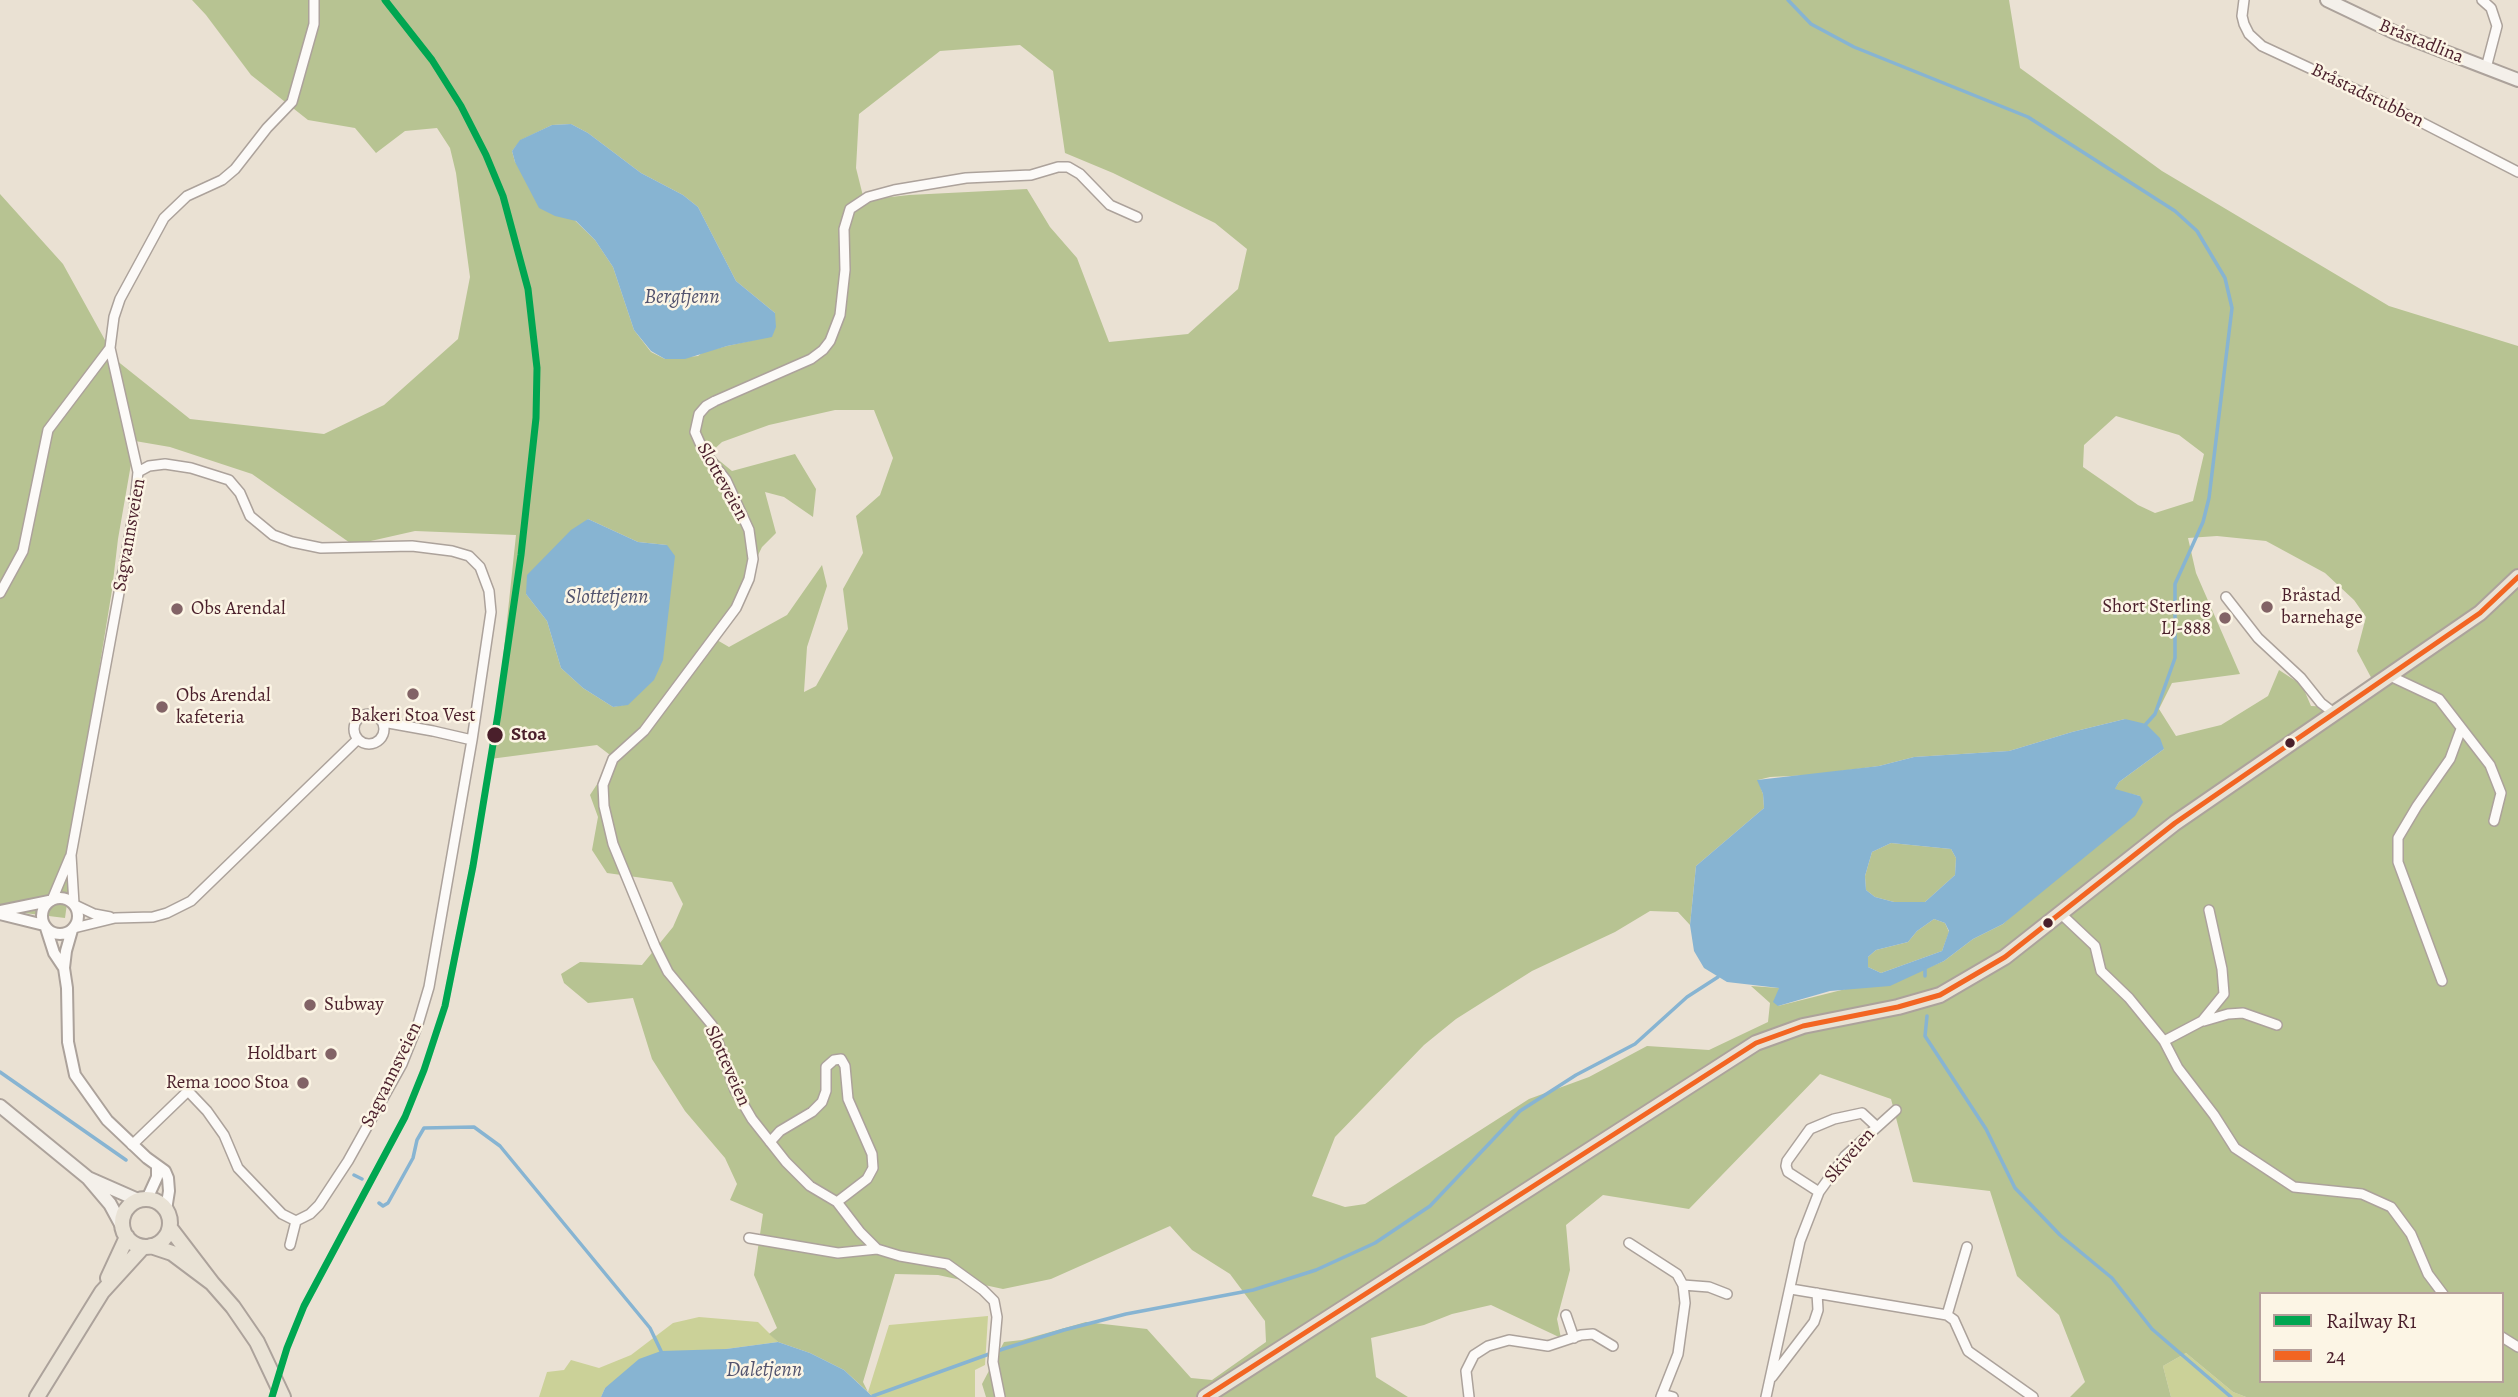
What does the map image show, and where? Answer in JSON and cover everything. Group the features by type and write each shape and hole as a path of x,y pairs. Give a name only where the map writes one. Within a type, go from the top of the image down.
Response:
{"main road":[{"name":"Bråstadlina","path":"2327,0 2396,33 2518,80"},
{"path":"1205,1397 1756,1043 1803,1026 1898,1007 1940,995 2005,957 2175,823 2480,613 2518,577"},
{"path":"0,1106 88,1178 110,1204 125,1233 147,1246 172,1254 212,1283"},
{"path":"88,1178 143,1200 155,1200 166,1210 170,1228 233,1307 257,1342 282,1397"},
{"path":"37,1397 102,1292 125,1233 124,1214 127,1208 143,1200"},
{"path":"102,1292 147,1246 163,1240 170,1228"}],"street":[{"path":"138,472 110,348 114,317 120,299 164,218 187,196 222,180 235,169 267,128 292,102 314,24 314,0"},
{"name":"Bråstadstubben","path":"2244,0 2244,24 2249,34 2262,46 2376,99 2518,172"},
{"path":"2482,0 2491,8 2497,26 2486,68"},
{"name":"Slotteveien","path":"877,1249 837,1202 810,1186 786,1162 752,1119 735,1090 712,1025 668,972 612,844 604,806 603,785 613,759 645,731 736,608 748,579 753,559 749,530 726,480 703,450 695,432 699,414 715,401 811,359 830,341 840,315 844,229 850,209 859,201 894,190 966,178 1031,175 1058,167 1068,167 1080,174 1110,205 1137,217"},
{"path":"0,593 15,569 26,541 48,429 110,348"},
{"name":"Sagvannsveien","path":"74,905 71,855 134,511 138,472 149,466 166,464 229,480 240,493 250,516 272,535 292,542 321,548 412,546 452,551 469,556 480,567 489,591 491,612 472,740 431,975 418,1024 384,1099 348,1161 319,1205 310,1214 296,1221"},
{"path":"2226,597 2258,638 2334,713"},
{"path":"2390,676 2439,699 2490,765 2501,793 2494,821"},
{"path":"383,722 384,732 380,740 366,744 358,739 354,726 362,715 372,713 383,722 472,740"},
{"path":"2442,981 2398,862 2398,838 2450,759 2461,729"},
{"path":"0,913 64,898 93,914 115,918 167,914 191,901 358,739"},
{"name":"Sagvannsveien","path":"50,900 71,855"},
{"path":"50,900 43,910 45,926 54,953 64,968"},
{"path":"74,905 78,917 64,968 68,1042 75,1075 107,1120 132,1145 165,1171 168,1178 166,1210"},
{"path":"2202,1021 2224,994 2222,969 2209,910"},
{"path":"0,913 45,926 55,934 115,918"},
{"path":"2060,913 2095,946 2101,971 2129,998 2164,1041 2178,1068 2235,1148 2294,1187 2362,1194 2390,1207 2411,1234 2428,1273 2442,1292"},
{"path":"2164,1041 2202,1021 2228,1014 2243,1013 2277,1025"},
{"path":"770,1142 780,1131 822,1102 826,1091 827,1066 834,1059 841,1059 845,1066 848,1099 872,1154 873,1168 867,1179 837,1202"},
{"path":"132,1145 188,1091 224,1135 238,1168 282,1214 296,1221 290,1245"},
{"name":"Skiveien","path":"1766,1397 1800,1241 1819,1192 1845,1156 1896,1110"},
{"path":"1819,1192 1788,1172 1786,1166 1810,1129 1834,1119 1862,1113 1877,1126"},
{"path":"143,1200 157,1177 157,1166"},
{"path":"749,1238 838,1253 877,1249 947,1264 994,1301 998,1317 993,1362 1000,1397"},
{"path":"1629,1242 1677,1273 1683,1285 1685,1303 1678,1353 1661,1396 1673,1397"},
{"path":"1947,1315 1967,1247"},
{"path":"1683,1285 1709,1287 1727,1294"},
{"path":"1791,1289 1947,1315 1954,1320 1968,1351 2033,1397"},
{"path":"1771,1378 1814,1322 1818,1310 1817,1293"},
{"path":"1566,1315 1574,1338"},
{"path":"1469,1397 1466,1371 1474,1355 1488,1346 1508,1340 1548,1346 1581,1335 1593,1334 1614,1346"}],"green space":[{"path":"192,0 2009,0 2020,68 2162,171 2389,306 2518,346 2518,1397 2246,1397 2233,1392 2186,1353 2163,1366 2171,1397 2070,1397 2085,1382 2059,1315 2017,1276 1990,1191 1913,1182 1891,1099 1820,1074 1689,1209 1603,1195 1566,1225 1570,1270 1557,1319 1561,1338 1491,1305 1371,1338 1376,1377 1408,1397 986,1397 982,1384 1004,1342 1022,1340 1086,1322 1147,1329 1191,1378 1212,1380 1266,1342 1265,1321 1230,1274 1192,1250 1170,1226 1051,1279 1003,1289 938,1275 895,1274 863,1382 868,1392 844,1370 810,1353 778,1342 769,1334 777,1328 754,1275 763,1214 730,1200 737,1184 725,1158 685,1111 652,1059 633,998 588,1003 564,983 561,974 580,962 642,965 673,927 683,904 672,882 607,873 592,850 598,817 590,795 614,758 597,745 490,759 516,535 415,531 353,545 252,474 170,447 135,441 118,539 65,918 0,910 0,194 63,264 116,360 190,419 324,434 384,405 458,339 470,277 456,173 450,148 437,128 405,131 376,153 355,128 308,120 251,75","holes":["1020,45 1053,71 1065,153 1113,173 1215,223 1247,249 1238,289 1188,334 1109,342 1077,258 1050,227 1027,189 864,200 856,168 859,114 940,51","571,124 588,133 641,173 683,195 698,207 736,281 775,313 772,336 703,352 698,356 665,359 651,352 634,330 613,267 595,240 515,162 512,151 521,140 552,125","835,410 874,410 893,458 880,495 856,516 863,553 843,589 848,629 816,686 804,692 807,647 827,586 822,565 787,615 729,647 717,640 762,547 776,533 765,492 784,497 813,517 816,489 795,454 732,471 710,453 722,442 769,425","2116,416 2179,435 2204,454 2193,501 2155,513 2138,505 2083,467 2084,445","588,519 638,542 667,545 628,704 613,707 583,688 561,668 547,621 526,594","2217,536 2266,541 2325,573 2354,600 2366,617 2357,651 2374,683 2336,707 2311,706 2302,685 2279,670 2268,696 2221,725 2176,736 2159,709 2172,683 2240,674 2196,573 2188,538","2125,719 2164,749 2119,782 2114,790 2140,796 2003,924 1973,939 1944,961 1925,969 1778,1006 1779,988 1751,986 1770,1003 1768,1022 1709,1050 1647,1046 1589,1077 1529,1099 1365,1204 1345,1207 1312,1196 1335,1137 1424,1045 1456,1019 1532,971 1615,932 1650,911 1678,912 1690,925 1696,866 1764,808 1758,780 1879,766 1914,757 2009,751"]},
{"path":"1891,843 1951,849 1956,858 1955,875 1925,902 1894,902 1875,897 1866,890 1865,876 1872,852"},
{"path":"1934,919 1945,923 1949,932 1942,951 1881,973 1868,967 1868,957 1876,950 1908,942 1917,931"},
{"path":"988,1316 985,1365 975,1370 975,1397 873,1397 868,1392 889,1325"},
{"path":"699,1317 758,1322 778,1342 726,1349 605,1388 601,1397 539,1397 547,1372 564,1370 571,1360 599,1368 631,1355 673,1323"},
{"path":"2186,1353 2233,1392 2246,1397 2171,1397 2163,1366"}],"water":[{"name":"Bergtjenn","path":"571,124 588,133 641,173 683,195 698,207 736,281 775,313 776,327 772,337 727,346 685,359 665,359 651,351 634,330 613,267 595,240 576,221 555,216 539,208 515,162 512,151 520,140 552,125"},
{"name":"Slottetjenn","path":"588,519 638,542 667,545 675,556 663,660 654,680 628,705 613,707 583,688 561,668 547,621 526,594 527,575 571,530"},
{"path":"2125,719 2146,724 2160,738 2164,749 2119,782 2115,789 2140,796 2143,802 2135,816 2003,924 1973,939 1944,961 1890,986 1830,991 1778,1006 1773,1002 1779,988 1727,982 1704,968 1694,951 1690,925 1696,866 1764,808 1763,794 1757,780 1879,766 1914,757 2009,751","holes":["1891,843 1951,849 1956,858 1955,875 1925,902 1894,902 1875,897 1866,890 1865,876 1872,852","1934,919 1945,923 1949,931 1942,951 1881,973 1868,967 1868,957 1876,950 1908,942 1917,931"]},
{"name":"Daletjenn","path":"778,1342 810,1353 844,1370 873,1397 601,1397 605,1388 639,1359 661,1351 726,1349"}],"waterway":[{"path":"1788,0 1811,24 1854,47 2028,117 2175,211 2197,231 2225,278 2232,308 2209,498 2203,522 2175,584 2175,658 2155,714 2146,724"},
{"path":"1925,969 1925,976"},
{"path":"873,1396 1064,1330 1126,1314 1253,1290 1316,1270 1375,1243 1430,1206 1520,1111 1576,1075 1635,1044 1687,997 1718,977"},
{"path":"1927,1016 1925,1036 1986,1129 2015,1188 2060,1235 2112,1278 2152,1329 2231,1397"},
{"path":"0,1072 126,1160"},
{"path":"379,1203 383,1206 388,1203 413,1158 417,1140 424,1128 474,1127 500,1146 650,1328 661,1351"},
{"path":"354,1175 362,1179"}],"rail line":[{"name":"R1","path":"272,1397 287,1348 304,1306 405,1117 445,1006 473,866 498,714 521,555 536,418 537,368 528,289 503,196 461,106 432,60 385,0"}],"transit line":[{"name":"24","path":"1205,1397 1756,1043 1803,1026 1898,1007 1940,995 2005,957 2175,823 2480,613 2518,577"}],"place":[{"name":"Bråstad barnehage","path":"2267,607"},
{"name":"Obs Arendal","path":"177,609"},
{"name":"Short Sterling LJ-888","path":"2225,618"},
{"name":"Bakeri Stoa Vest","path":"413,694"},
{"name":"Obs Arendal kafeteria","path":"162,707"},
{"name":"Stoa","path":"495,735"},
{"name":"Subway","path":"310,1005"},
{"name":"Holdbart","path":"331,1054"},
{"name":"Rema 1000 Stoa","path":"303,1083"}]}
